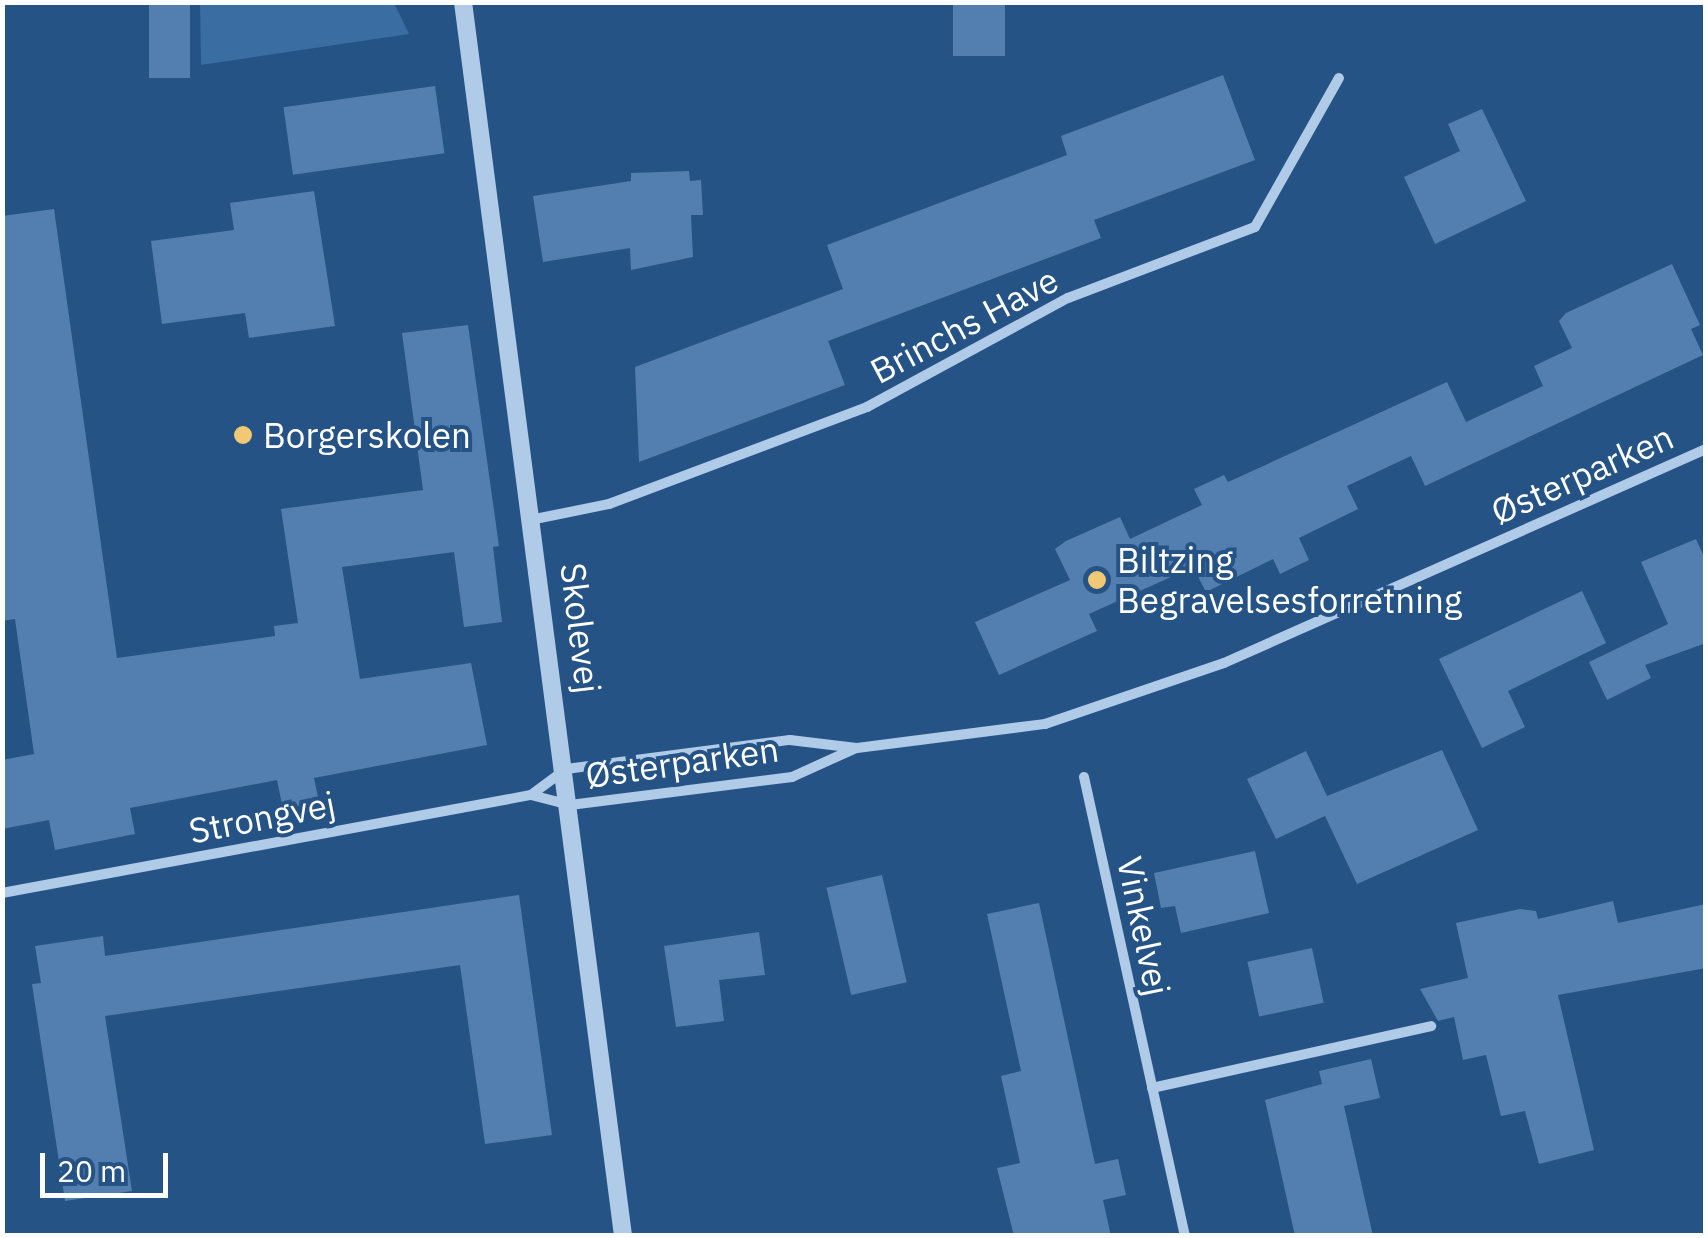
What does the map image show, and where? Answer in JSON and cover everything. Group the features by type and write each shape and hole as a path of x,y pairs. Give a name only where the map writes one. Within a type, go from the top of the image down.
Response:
{"street":[{"name":"Skolevej","path":"453,2 466,30"},
{"name":"Skolevej","path":"463,2 535,519 623,1236"},
{"name":"Brinchs Have","path":"535,519 608,504 867,407 1068,298 1255,228 1339,78"},
{"name":"Østerparken","path":"566,769 790,740 856,748 1045,724 1194,675 1706,449"},
{"name":"Østerparken","path":"570,805 792,777 856,748"},
{"name":"Strongvej","path":"531,795 566,769"},
{"name":"Vinkelvej","path":"1084,777 1185,1236"},
{"name":"Strongvej","path":"2,893 531,795 570,805"},
{"path":"1152,1088 1432,1026"}],"shaded area":[{"path":"200,3 394,3 409,34 201,65"}],"building":[{"path":"149,2 190,2 190,78 149,78"},
{"path":"953,2 1005,2 1005,56 953,56"},
{"path":"1223,75 1255,160 1094,220 1101,238 828,341 845,385 639,462 635,367 843,289 827,245 1067,155 1061,136"},
{"path":"435,86 444,153 293,175 283,107"},
{"path":"1482,109 1526,201 1435,244 1404,177 1460,151 1448,124"},
{"path":"689,171 690,181 701,180 703,215 691,215 693,257 631,270 630,248 543,262 533,196 631,181 631,173"},
{"path":"314,191 335,326 249,338 245,313 162,324 151,241 234,230 230,203"},
{"path":"54,209 117,658 275,636 274,626 298,623 281,509 423,490 402,333 468,325 499,546 493,547 502,622 464,627 454,552 342,567 360,679 471,663 487,745 314,778 319,802 283,809 277,780 130,808 135,834 55,850 49,820 2,829 2,760 34,754 15,619 2,621 2,216"},
{"path":"1672,264 1700,325 1691,329 1703,355 1425,486 1411,456 1347,486 1358,509 1299,538 1309,560 1280,574 1273,559 1206,592 1193,567 1089,614 1097,631 999,675 975,622 1070,580 1055,549 1066,541 1120,517 1130,539 1202,505 1194,489 1224,475 1228,482 1447,382 1466,422 1543,386 1534,366 1572,348 1559,321 1566,313"},
{"path":"1696,539 1706,561 1706,643 1645,665 1651,678 1607,700 1589,662 1668,624 1641,562"},
{"path":"1582,591 1606,643 1508,691 1525,727 1482,748 1439,659"},
{"path":"1442,750 1478,830 1357,884 1325,816 1276,839 1247,779 1306,751 1327,796"},
{"path":"1255,851 1269,913 1181,933 1175,906 1161,908 1154,873"},
{"path":"882,875 907,982 851,995 826,888"},
{"path":"519,895 552,1135 485,1144 460,965 105,1016 132,1191 65,1201 32,984 41,983 35,946 103,936 105,956"},
{"path":"1613,901 1618,923 1706,904 1706,968 1558,995 1594,1150 1539,1164 1525,1111 1501,1116 1486,1055 1463,1060 1454,1017 1438,1021 1420,989 1468,978 1456,923 1520,909 1536,911 1538,919"},
{"path":"1039,903 1095,1164 1118,1159 1126,1195 1103,1200 1111,1236 1014,1236 997,1168 1020,1163 1001,1076 1021,1071 987,914"},
{"path":"759,932 765,975 719,980 724,1021 676,1027 664,946"},
{"path":"1312,948 1324,1003 1259,1016 1247,962"},
{"path":"1371,1059 1380,1098 1344,1106 1373,1236 1295,1236 1265,1100 1322,1084 1319,1071"}],"place":[{"name":"Borgerskolen","path":"243,435"},
{"name":"Biltzing Begravelsesforretning","path":"1097,580"}]}
